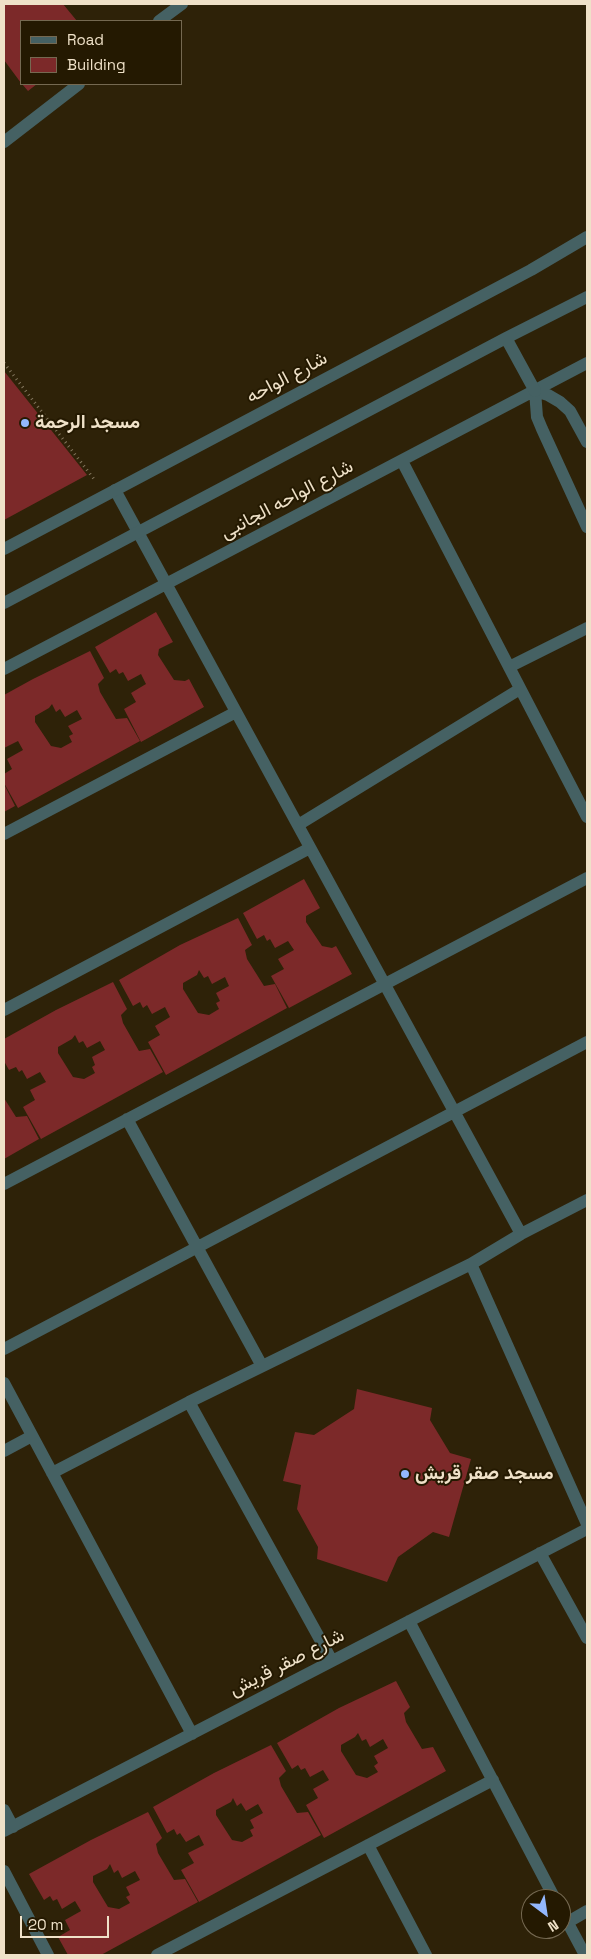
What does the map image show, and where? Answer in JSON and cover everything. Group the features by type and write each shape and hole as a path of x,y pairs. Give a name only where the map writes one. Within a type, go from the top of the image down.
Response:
{"street":[{"path":"160,20 182,4"},
{"path":"4,142 78,85"},
{"name":"شارع الواحه","path":"4,549 531,270 587,237"},
{"path":"4,603 587,297"},
{"path":"506,338 535,392 537,417 583,510 587,527"},
{"name":"شارع الواحه الجانبى","path":"4,669 535,392 587,363"},
{"path":"535,392 548,395 570,411 587,442"},
{"path":"402,461 587,817"},
{"path":"111,493 137,532 166,584 521,1234"},
{"path":"509,667 587,628"},
{"path":"298,825 520,689"},
{"path":"4,834 236,712"},
{"path":"4,1010 310,848"},
{"path":"4,1184 587,878"},
{"path":"4,1350 587,1042"},
{"path":"127,1119 262,1366"},
{"path":"52,1474 189,1402 471,1264 521,1234 587,1200"},
{"path":"471,1264 587,1524"},
{"path":"4,1383 192,1734"},
{"path":"189,1402 332,1661"},
{"path":"4,1451 32,1436"},
{"name":"شارع صقر قريش","path":"8,1829 587,1529"},
{"path":"540,1553 587,1638"},
{"path":"409,1621 550,1889"},
{"path":"157,1955 492,1780"},
{"path":"4,1810 8,1829"},
{"path":"368,1845 426,1955"},
{"path":"4,1871 48,1955"},
{"path":"571,1920 587,1912"},
{"path":"571,1928 585,1955"}],"path":[{"path":"4,363 111,493"}],"building":[{"path":"4,4 63,4 76,20 20,20 20,82 4,60"},
{"path":"23,85 36,85 28,91"},
{"name":"مسجد الرحمة","path":"4,371 87,475 4,520"},
{"path":"156,612 173,642 159,649 158,655 174,680 185,681 189,679 204,707 141,742 124,709 136,702 131,693 146,684 141,674 128,681 123,672 119,674 116,669 110,673 95,647"},
{"path":"90,651 104,678 98,684 100,692 116,719 127,718 140,741 18,808 4,783 4,774 12,769 7,759 23,750 18,741 4,748 4,695","holes":["52,704 56,712 60,709 65,717 77,710 82,719 68,726 73,734 69,736 72,742 61,748 51,746 35,722 35,716 49,708"]},
{"path":"4,784 15,806 4,812"},
{"path":"304,879 320,908 306,916 306,922 322,946 332,948 336,946 352,974 289,1008 271,976 284,969 278,959 294,950 288,941 275,948 270,939 267,941 264,935 257,939 243,913"},
{"path":"238,918 252,945 245,950 247,959 264,986 275,984 287,1008 166,1075 148,1042 160,1035 155,1026 170,1017 165,1007 152,1014 147,1005 143,1008 140,1002 133,1006 119,980 180,945","holes":["199,970 204,978 208,976 212,984 225,977 229,986 216,993 220,1001 216,1003 219,1009 209,1015 198,1013 183,989 183,983 197,975"]},
{"path":"113,982 127,1009 121,1015 123,1023 139,1051 150,1049 163,1072 41,1139 23,1107 35,1100 30,1090 46,1082 40,1072 27,1079 22,1070 19,1072 16,1067 9,1070 4,1061 4,1039 56,1010","holes":["75,1035 79,1043 83,1041 87,1048 100,1041 105,1050 92,1057 95,1065 92,1067 95,1073 84,1079 73,1077 58,1053 58,1047 72,1039"]},
{"path":"4,1098 16,1117 27,1116 39,1139 4,1159"},
{"path":"357,1389 432,1408 430,1420 450,1453 471,1459 449,1537 433,1532 398,1557 387,1582 317,1559 318,1547 297,1509 301,1485 283,1481 295,1432 314,1435 354,1409"},
{"path":"396,1681 410,1707 404,1713 406,1722 422,1749 433,1747 446,1771 324,1838 306,1805 318,1798 313,1789 329,1780 323,1770 310,1777 305,1768 301,1770 298,1765 292,1769 277,1743 339,1708","holes":["358,1733 362,1741 366,1739 370,1747 383,1739 388,1748 374,1756 378,1763 374,1766 378,1772 367,1778 356,1775 341,1751 341,1745 355,1737"]},
{"path":"271,1745 286,1771 279,1778 281,1786 297,1813 308,1812 321,1835 199,1902 181,1870 194,1863 188,1853 204,1845 199,1835 186,1842 180,1833 177,1835 174,1829 167,1833 153,1807 214,1773","holes":["233,1798 237,1806 241,1803 246,1811 258,1804 263,1813 250,1820 254,1828 250,1830 253,1836 242,1842 232,1840 216,1815 216,1810 231,1802"]},
{"path":"148,1812 162,1838 156,1844 158,1853 174,1880 185,1879 198,1902 101,1955 68,1955 58,1937 70,1930 65,1920 81,1911 75,1901 62,1909 57,1899 53,1901 50,1896 44,1900 29,1874 91,1840","holes":["110,1864 114,1873 118,1870 122,1878 135,1871 140,1880 126,1887 130,1895 126,1897 130,1903 119,1909 108,1907 93,1882 93,1876 107,1869"]}],"place":[{"name":"مسجد الرحمة","path":"25,423"},
{"name":"مسجد صقر قريش","path":"405,1474"}]}
